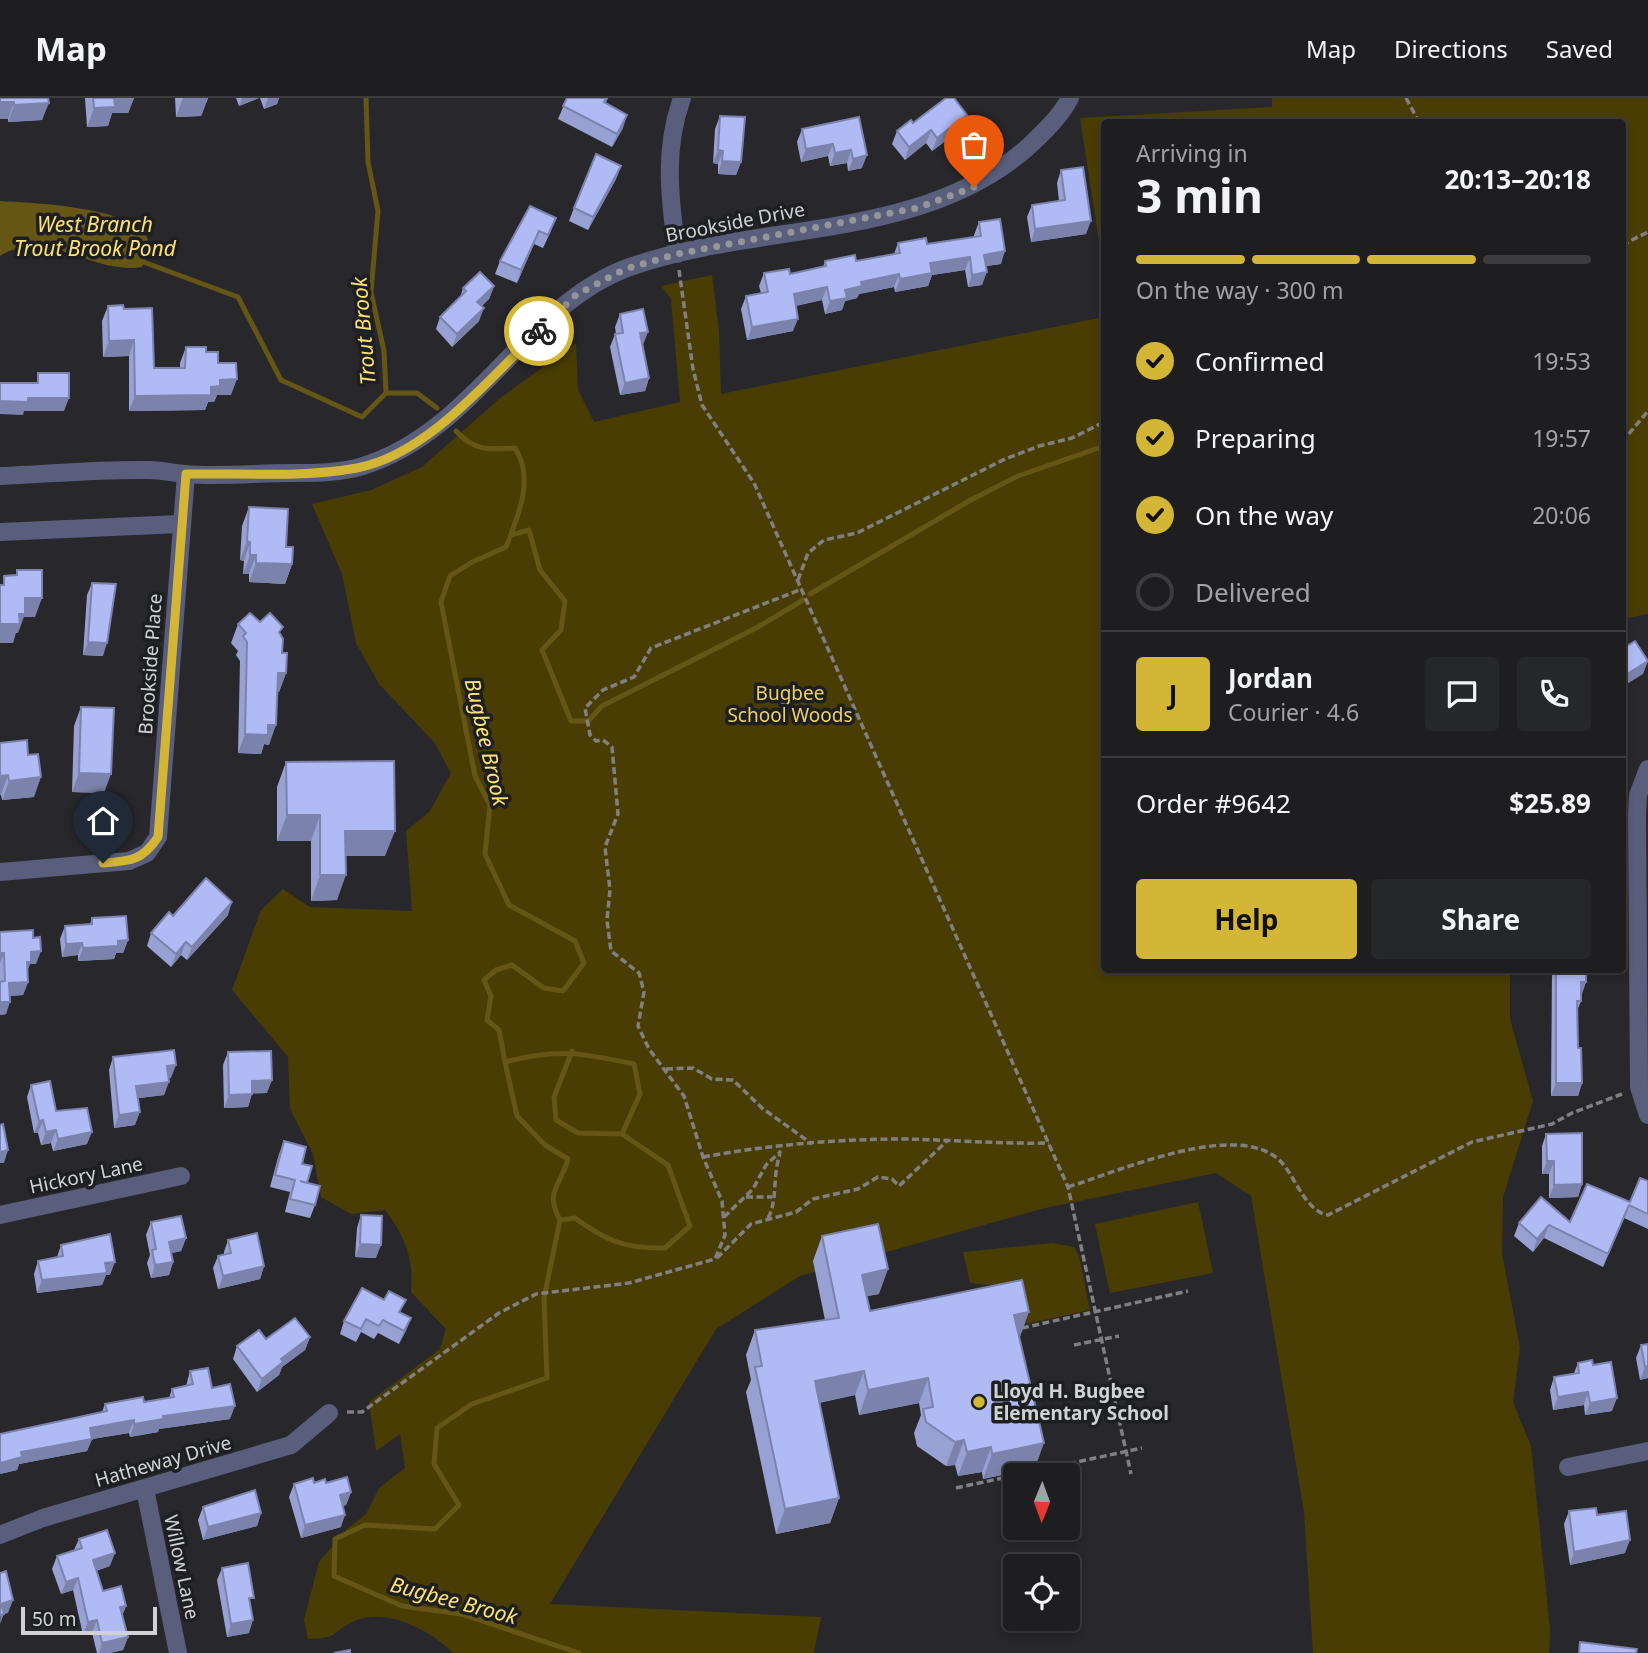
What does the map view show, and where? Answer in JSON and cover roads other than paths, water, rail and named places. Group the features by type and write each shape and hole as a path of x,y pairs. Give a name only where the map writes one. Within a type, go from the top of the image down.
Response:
{"street":[{"path":"677,254 668,155 672,126 682,98"},
{"name":"Brookside Drive","path":"0,476 150,470 186,474 320,472 360,468 393,455 450,417 576,295 625,269 677,254 917,208 974,187 1009,164 1044,132 1070,98"},
{"name":"Brookside Place","path":"0,872 129,861 148,852 158,837 162,816 180,524 186,474"},
{"path":"0,532 180,524"},
{"path":"1648,769 1638,795 1637,815 1639,1087 1648,1115"},
{"name":"Hickory Lane","path":"0,1215 181,1176"},
{"name":"Hatheway Drive","path":"0,1535 43,1518 291,1445 328,1413"},
{"path":"1568,1467 1648,1451"},
{"name":"Willow Lane","path":"145,1489 178,1653"}],"water":[{"name":"West Branch Trout Brook Pond","path":"0,201 63,206 114,216 134,225 147,237 148,255 142,267 124,268 52,249 34,247 17,248 0,256"}],"waterway":[{"name":"Trout Brook","path":"138,260 238,297 281,380 362,417 386,393 384,351 371,292 378,211 368,162 366,98"},
{"name":"Bugbee Brook","path":"386,393 417,393 437,408"},
{"name":"Bugbee Brook","path":"456,431 482,448 515,448 524,472 523,498 506,547 472,562 450,576 441,602 475,776 490,805 485,854 509,905 575,941 584,963 563,991 544,988 512,965 496,970 484,980 491,996 487,1020 499,1030 505,1062 540,1055 570,1054 634,1064 640,1094 622,1134 668,1165 690,1226 665,1248 651,1248 617,1242 597,1233 575,1218 560,1220 544,1298 547,1378 472,1404 437,1428 434,1464 459,1505 435,1529 365,1525 335,1539 334,1576 402,1606 461,1614 579,1653"},
{"path":"810,594 969,501 1018,476 1101,447"},
{"path":"511,535 529,530 540,570 565,601 561,630 542,650 571,721 588,721 602,706 758,627 803,600"},
{"path":"572,1051 554,1097 556,1120 578,1133 622,1134"},
{"path":"505,1062 517,1116 545,1145 568,1159 554,1195 555,1210 560,1220"}],"place":[{"name":"Lloyd H. Bugbee Elementary School","path":"979,1402"}],"park label":[{"name":"Bugbee School Woods","path":"790,704"}]}
